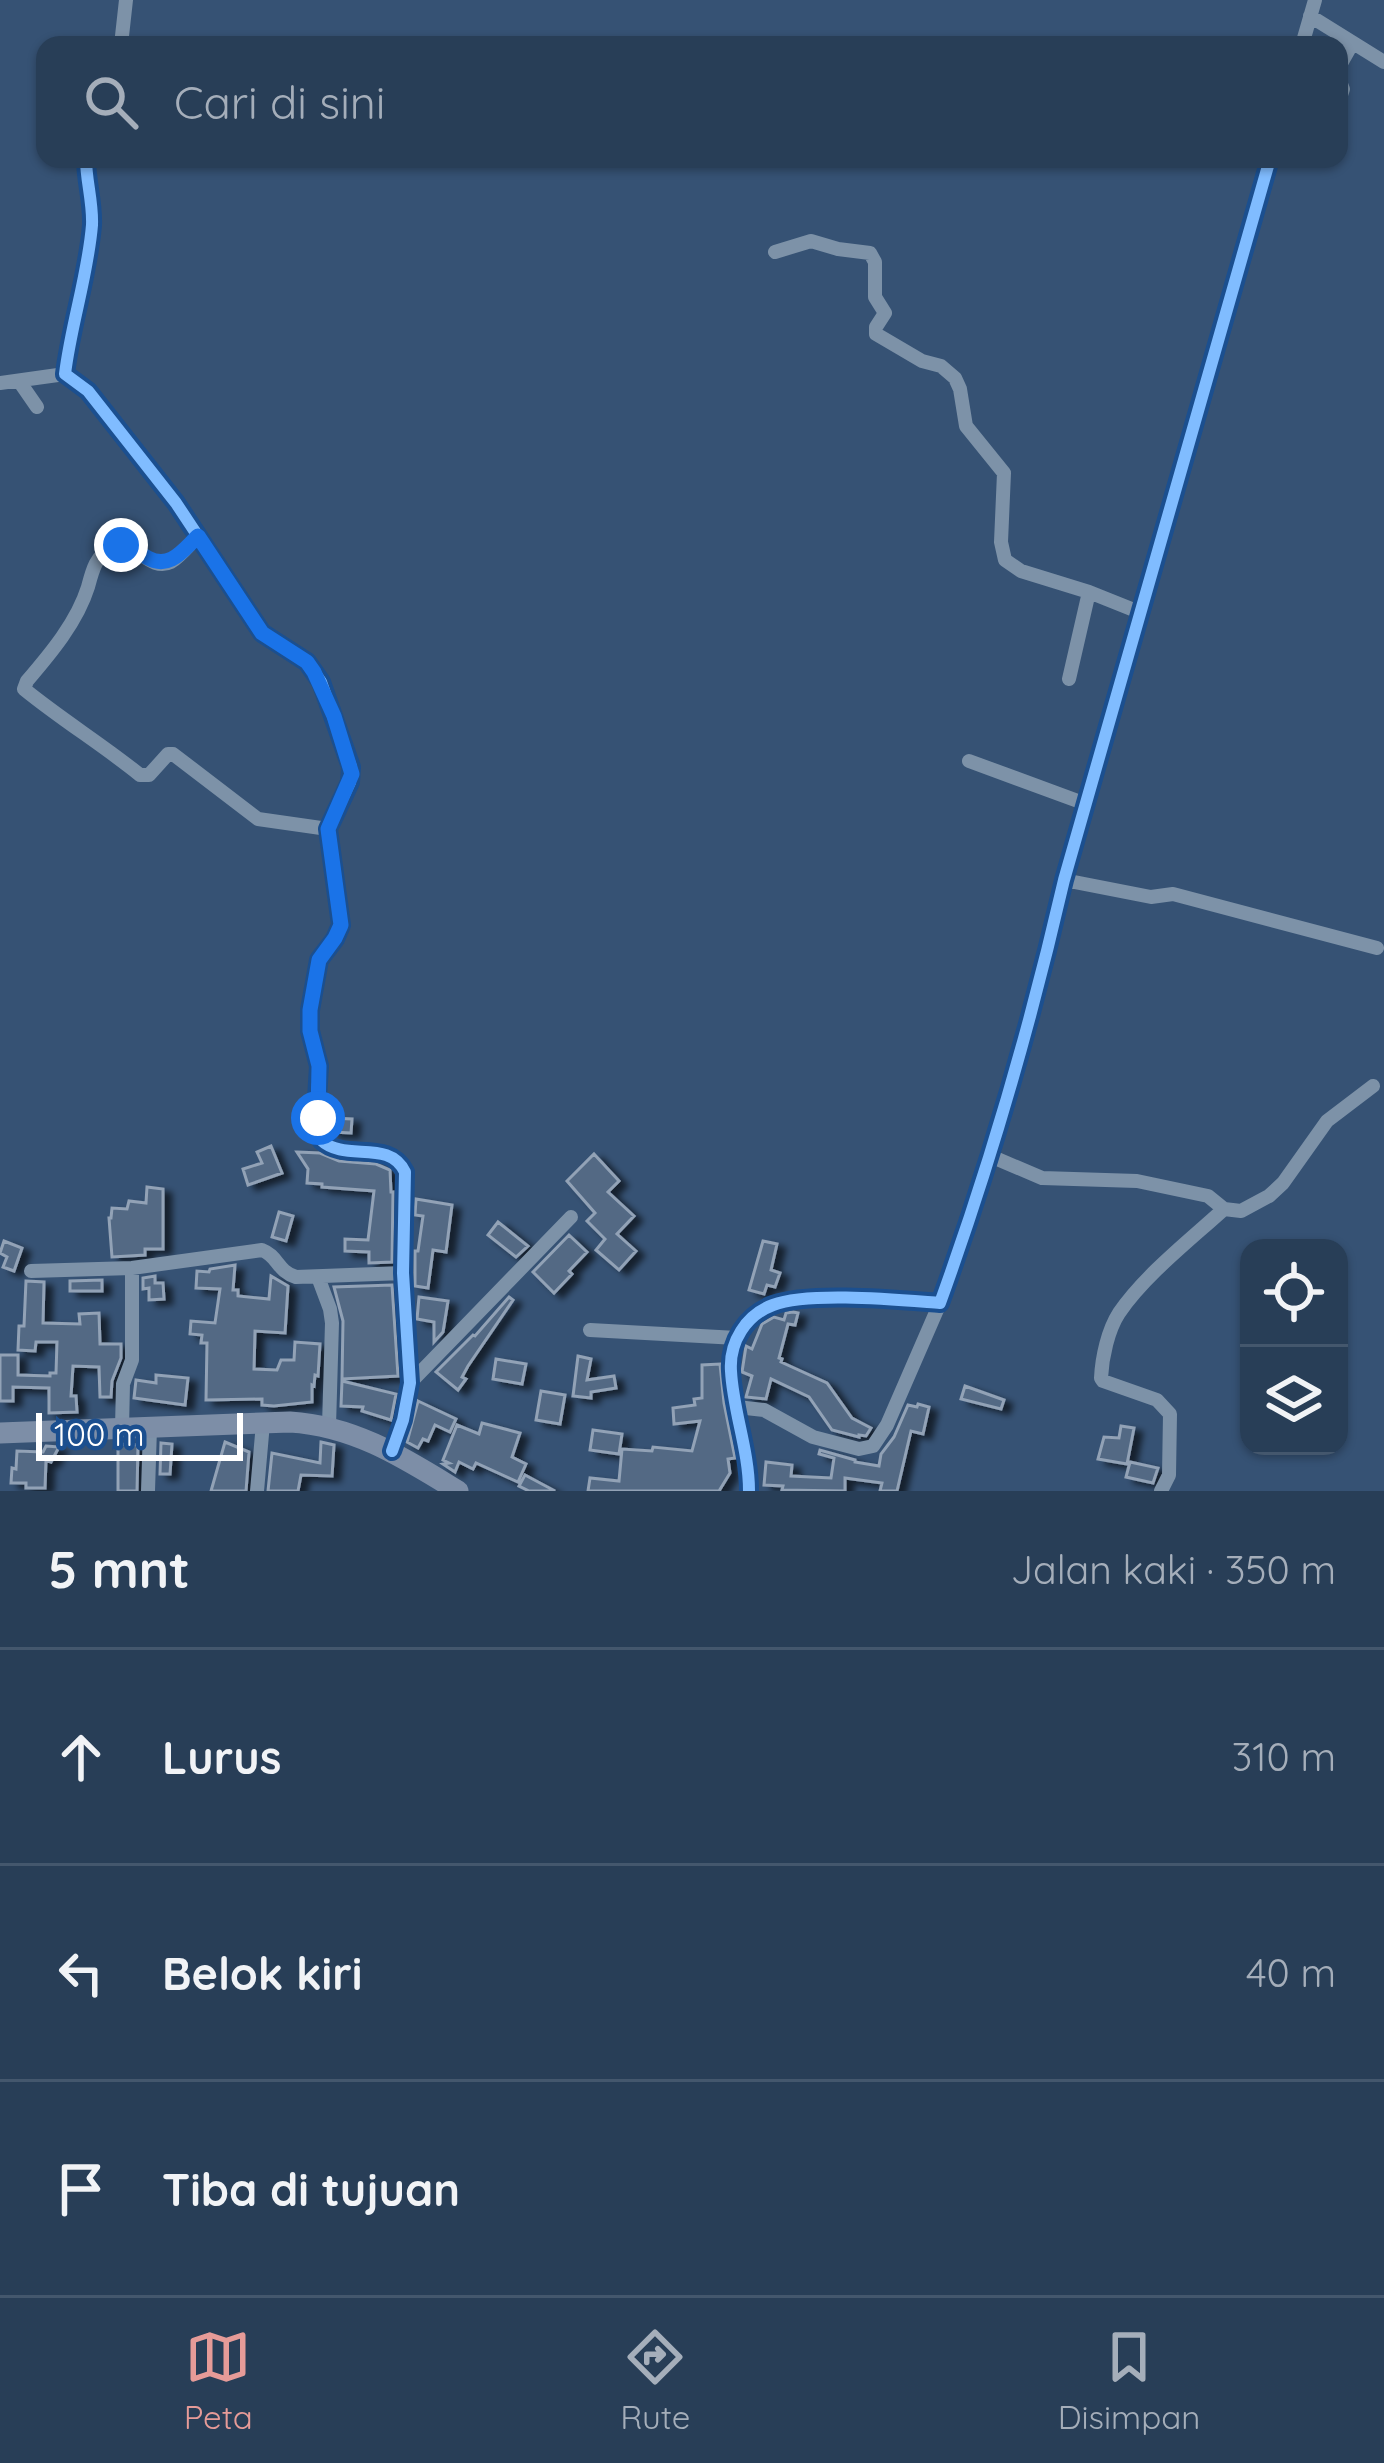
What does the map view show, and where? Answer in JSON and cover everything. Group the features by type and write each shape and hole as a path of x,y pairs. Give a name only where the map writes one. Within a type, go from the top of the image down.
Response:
{"main road":[{"path":"0,1433 290,1422 329,1426 392,1451 458,1491"}],"street":[{"path":"122,36 126,0"},
{"path":"1304,36 1316,0"},
{"path":"1310,16 1340,36"},
{"path":"1348,41 1384,62"},
{"path":"1348,51 1352,44"},
{"path":"65,374 92,231 87,168"},
{"path":"737,1407 764,1410 813,1437 859,1449 873,1446 887,1425 940,1303 1039,990 1064,880 1267,168"},
{"path":"775,252 811,241 870,253 875,297 885,313 875,327 876,334 922,361 941,366 955,378 966,426 1004,472 1001,542 1005,560 1021,571 1139,612"},
{"path":"0,383 65,374 88,391 176,503 262,633 307,662 320,682 352,774 328,829 341,925 319,960 309,1022 319,1066 321,1140 334,1150 389,1155 405,1172 403,1273 410,1383 392,1451"},
{"path":"19,381 37,407"},
{"path":"198,536 171,562 149,559 129,546 105,552 92,571 70,626 24,689 140,775 149,775 167,754 173,754 258,819 328,829"},
{"path":"1069,679 1089,592"},
{"path":"969,761 1086,804"},
{"path":"1064,880 1150,896 1172,894 1377,948"},
{"path":"988,1155 1042,1178 1137,1181 1208,1196 1224,1209 1241,1211 1270,1196 1327,1121 1373,1086"},
{"path":"1161,1491 1169,1475 1170,1414 1157,1400 1103,1381 1100,1373 1118,1314 1224,1209"},
{"path":"410,1383 571,1217"},
{"path":"31,1271 132,1268 262,1250 282,1271 296,1276 403,1273"},
{"path":"122,1428 123,1384 132,1360 132,1268"},
{"path":"318,1276 332,1323 329,1426"},
{"path":"749,1491 730,1369 737,1338 754,1315 792,1300 940,1303"},
{"path":"590,1330 737,1338"},
{"path":"257,1491 263,1423"},
{"path":"148,1491 150,1428"}],"building":[{"path":"330,1118 352,1119 351,1133 332,1132"},
{"path":"271,1146 282,1173 248,1185 243,1169 262,1163 257,1152"},
{"path":"297,1152 390,1170 392,1262 369,1263 369,1252 345,1251 345,1239 368,1240 374,1191 307,1183 308,1169"},
{"path":"594,1154 619,1181 608,1192 634,1216 617,1234 636,1251 619,1270 596,1250 605,1239 587,1221 595,1213 567,1181"},
{"path":"147,1187 163,1189 163,1249 112,1257 112,1208 127,1209 129,1201 146,1203"},
{"path":"416,1199 452,1205 446,1252 433,1250 428,1288 415,1286 415,1251 423,1216 415,1215"},
{"path":"279,1212 293,1216 286,1241 272,1237"},
{"path":"498,1222 528,1246 516,1257 488,1235"},
{"path":"569,1235 587,1252 554,1293 533,1272"},
{"path":"4,1241 22,1248 14,1271 3,1267 7,1257 0,1253"},
{"path":"763,1241 777,1244 771,1270 780,1273 775,1287 767,1285 764,1294 749,1290"},
{"path":"235,1265 233,1290 238,1290 238,1296 269,1299 271,1276 288,1286 285,1333 255,1331 254,1369 277,1370 281,1360 294,1360 295,1342 320,1344 312,1402 274,1406 262,1405 262,1399 206,1400 207,1343 201,1343 202,1335 190,1334 191,1321 215,1323 220,1289 196,1288 197,1271"},
{"path":"155,1276 155,1283 163,1283 164,1299 149,1300 143,1278"},
{"path":"102,1280 102,1291 70,1291 70,1281"},
{"path":"26,1281 44,1282 43,1323 80,1324 79,1314 99,1313 100,1344 121,1344 111,1397 100,1397 99,1367 73,1366 71,1396 76,1396 77,1412 49,1413 49,1388 13,1387 13,1401 0,1401 0,1355 18,1355 18,1375 56,1373 57,1342 36,1342 35,1351 18,1350"},
{"path":"392,1285 398,1376 342,1379 343,1321 334,1287"},
{"path":"419,1297 448,1301 443,1332 434,1342 434,1322 417,1319"},
{"path":"509,1297 513,1300 468,1366 458,1390 436,1372"},
{"path":"786,1313 798,1313 795,1325 788,1324 781,1362 827,1383 852,1418 871,1428 866,1436 832,1430 809,1397 771,1379 766,1399 746,1397 752,1376 742,1372 746,1346 752,1349 762,1324 774,1317 784,1320"},
{"path":"578,1356 591,1359 587,1380 614,1376 616,1388 591,1392 591,1398 573,1396"},
{"path":"496,1359 526,1364 522,1384 493,1379"},
{"path":"720,1364 735,1458 728,1459 730,1473 719,1491 588,1491 590,1478 619,1481 622,1449 692,1451 700,1421 674,1424 673,1408 695,1405 694,1399 702,1398 702,1365"},
{"path":"156,1375 188,1378 185,1405 134,1398 136,1380 156,1383"},
{"path":"342,1381 396,1394 391,1420 362,1411 363,1407 341,1406"},
{"path":"965,1386 1004,1400 1001,1409 961,1399"},
{"path":"541,1391 565,1395 560,1424 536,1420"},
{"path":"418,1401 456,1419 450,1432 435,1425 428,1441 423,1439 418,1448 407,1442"},
{"path":"908,1405 929,1407 923,1434 911,1431 897,1491 880,1491 882,1483 845,1478 845,1491 782,1490 783,1486 764,1485 766,1462 792,1465 791,1476 831,1478 834,1458 819,1454 820,1450 879,1466"},
{"path":"482,1423 520,1433 512,1457 526,1464 518,1482 476,1463 473,1469 459,1462 455,1472 443,1464 449,1463 443,1460 457,1425 479,1434"},
{"path":"1121,1426 1134,1428 1127,1464 1098,1459 1104,1437 1119,1438"},
{"path":"593,1430 622,1434 619,1454 590,1450"},
{"path":"225,1442 249,1452 246,1491 211,1491"},
{"path":"321,1442 334,1445 332,1476 301,1475 298,1491 268,1491 272,1453 320,1463"},
{"path":"161,1443 172,1444 170,1474 160,1474"},
{"path":"118,1444 138,1445 137,1491 118,1491"},
{"path":"46,1446 59,1447 51,1462 46,1460 45,1488 11,1483 17,1451 43,1452"},
{"path":"1130,1462 1158,1468 1153,1483 1126,1477"},
{"path":"525,1475 555,1491 519,1486"}],"cycle path":[{"path":"87,168 92,225 65,374 88,391 176,503 262,633 307,662 321,682 351,767 350,782 328,829 341,925 319,960 310,1031 319,1066 321,1140 342,1150 388,1156 405,1172 403,1273 410,1383 392,1451"},
{"path":"749,1491 731,1371 736,1340 747,1323 773,1305 809,1298 940,1303 1008,1093 1267,168"}],"route":[{"path":"121,545 164,563 198,536 262,633 307,662 334,716 352,774 328,829 341,925 319,960 310,1010 319,1066 318,1118"}]}
